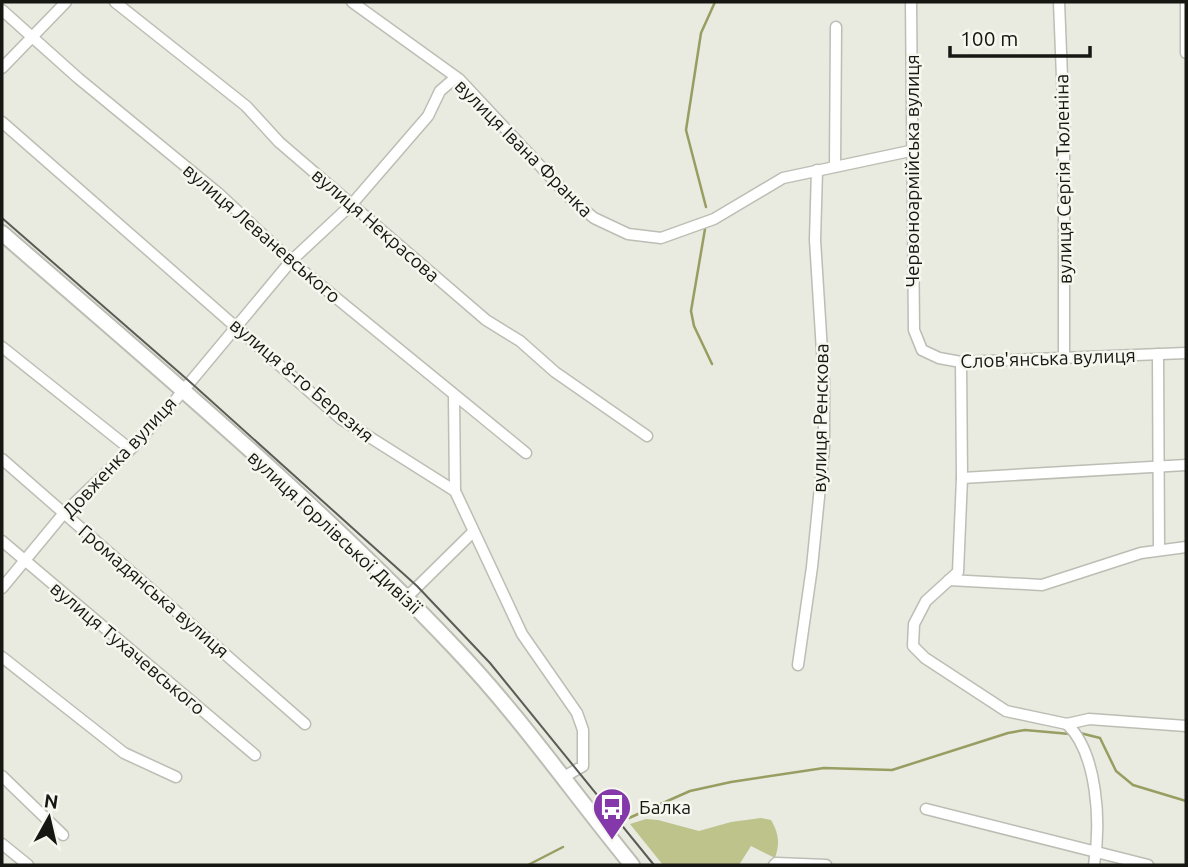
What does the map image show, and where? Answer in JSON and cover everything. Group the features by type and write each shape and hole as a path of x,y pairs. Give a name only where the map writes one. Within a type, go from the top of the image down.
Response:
{"main road":[{"name":"вулиця Горлівської Дивізії","path":"2,233 181,389 406,598 473,668 632,865"}],"street":[{"path":"2,68 66,2"},
{"name":"вулиця Некрасова","path":"115,2 246,106 279,142 486,320 520,341 555,372 647,436"},
{"name":"вулиця Івана Франка","path":"352,2 455,78 517,138 572,200 594,218 628,234 661,237 714,219 783,178 910,151"},
{"name":"Червоноармійська вулиця","path":"911,2 910,151 916,341"},
{"name":"вулиця Сергія Тюленіна","path":"1059,2 1064,128 1064,356"},
{"path":"1186,2 1186,53"},
{"name":"вулиця Леваневського","path":"2,10 78,78 218,193 291,261 526,453"},
{"path":"835,166 836,27"},
{"name":"Довженка вулиця","path":"2,588 64,513 130,449 291,261 352,204 428,116 440,91 455,78"},
{"name":"вулиця 8-го Березня","path":"2,122 341,419 455,491"},
{"name":"вулиця Ренскова","path":"798,665 812,567 824,447 824,383 815,240 817,170"},
{"name":"Слов'янська вулиця","path":"916,341 929,355 961,362 1186,353"},
{"path":"2,347 130,449"},
{"path":"1158,354 1156,466 1159,550"},
{"path":"961,362 962,478 958,572 926,601 912,633 913,646 925,658 1006,711 1072,730 1090,761 1093,778 1096,853 1094,865"},
{"path":"454,396 455,491 522,634 581,723 583,766 562,778"},
{"name":"Громадянська вулиця","path":"2,459 305,724"},
{"path":"962,478 1186,465"},
{"path":"406,598 473,532"},
{"name":"вулиця Тухачевського","path":"2,541 254,755"},
{"path":"949,580 1019,585 1049,584 1125,557 1186,547"},
{"path":"2,657 124,752 176,778"},
{"path":"1072,730 1088,719 1186,726"},
{"path":"2,776 63,835"},
{"path":"926,809 1148,865"},
{"path":"2,844 28,865"},
{"path":"774,865 826,865"}],"green space":[{"path":"761,818 771,820 776,830 778,843 775,858 751,846 739,865 663,865 630,824 646,819 658,820 699,831 731,822"}],"waterway":[{"path":"706,207 686,130 701,33 715,2"},
{"path":"705,229 691,311 694,326 712,364"},
{"path":"629,818 690,791 731,782 824,768 892,770 1008,733 1025,730 1070,734"},
{"path":"1080,733 1100,738 1116,771 1133,785 1186,801"},
{"path":"528,865 563,847"}],"tram line":[{"path":"2,218 189,381 417,586 490,663 654,865"}],"place":[{"name":"Балка","path":"612,841"}]}
